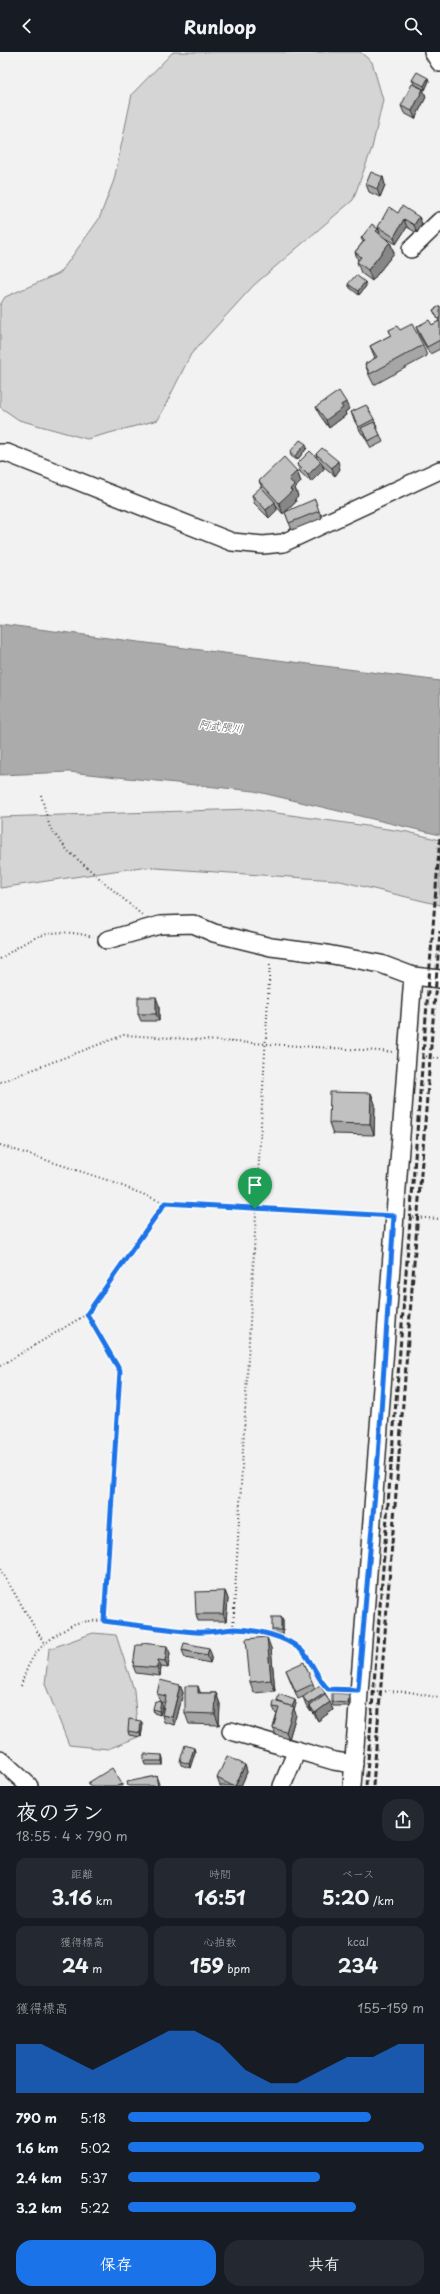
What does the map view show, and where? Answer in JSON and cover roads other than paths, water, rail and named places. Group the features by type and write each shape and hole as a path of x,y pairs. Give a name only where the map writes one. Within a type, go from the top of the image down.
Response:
{"street":[{"path":"433,52 440,63"},
{"path":"411,249 440,221"},
{"path":"0,453 7,453 232,542 263,545 283,543 440,470"},
{"path":"107,940 156,926 194,924 214,933 271,947 327,954 381,964 413,976 440,979"},
{"path":"352,1786 358,1690 379,1450 394,1216 413,976"},
{"path":"231,1731 297,1750 354,1764"},
{"path":"282,1786 297,1750"},
{"path":"0,1759 29,1786"}],"water":[{"name":"阿武隈川","path":"0,624 440,681 440,835 254,791 69,772 0,775"}],"railway":[{"path":"366,1786 440,837"},
{"path":"373,1786 440,931"}]}
